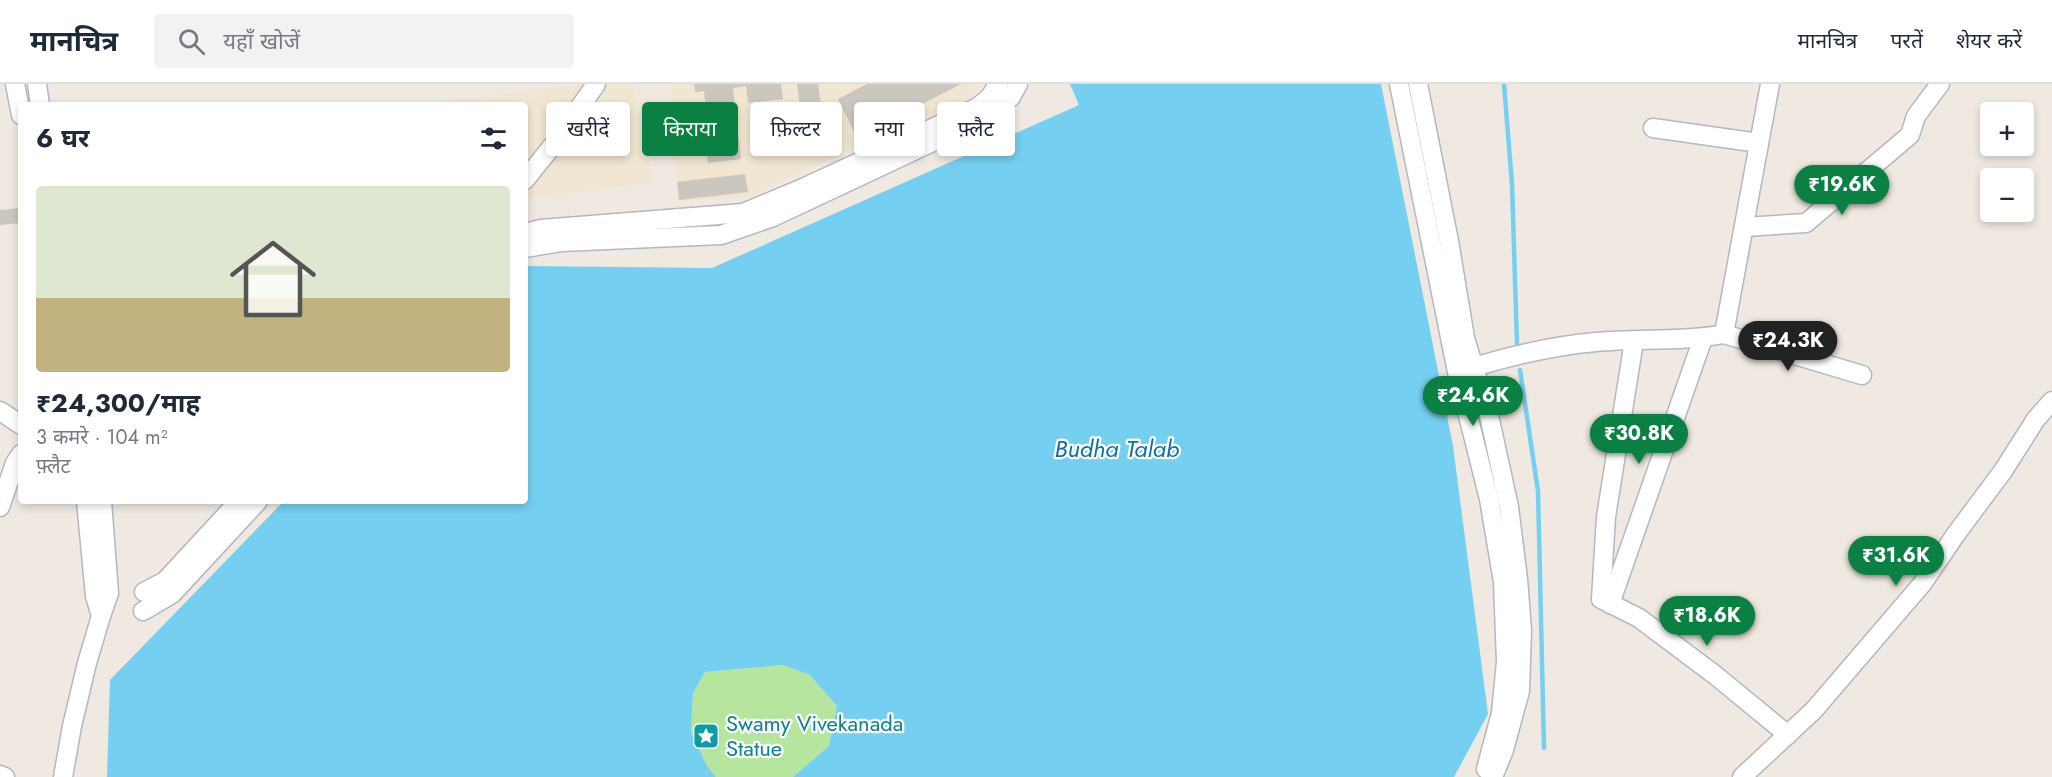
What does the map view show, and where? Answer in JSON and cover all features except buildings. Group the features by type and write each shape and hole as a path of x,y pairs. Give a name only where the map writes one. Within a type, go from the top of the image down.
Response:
{"street":[{"path":"15,84 18,102"},
{"path":"37,84 40,102"},
{"path":"528,176 557,140 596,84"},
{"path":"528,232 541,229 743,213 803,188 978,107 990,97 998,84"},
{"path":"528,248 561,242 721,235 730,232 773,217 992,114 1011,97 1018,84"},
{"path":"1399,84 1465,370 1490,499 1503,582 1506,662 1501,712 1484,777"},
{"path":"1418,84 1449,241 1465,338 1465,370 1490,420 1509,507 1522,630 1520,691 1504,750 1493,777"},
{"path":"1724,334 1770,84"},
{"path":"1745,227 1806,223 1910,135 1916,116 1940,84"},
{"path":"1653,128 1759,142"},
{"path":"1465,370 1508,357 1596,342 1702,338 1724,334 1862,375"},
{"path":"1610,604 1702,338"},
{"path":"1634,341 1606,517 1601,599 1639,618 1715,675 1788,735"},
{"path":"1742,777 1814,710 1922,584 2036,419 2052,401"},
{"path":"0,411 18,423"},
{"path":"0,507 18,458"},
{"path":"86,504 95,596 100,616"},
{"path":"63,777 72,726 100,616 110,593 102,504"},
{"path":"144,592 165,581 236,504"},
{"path":"143,611 172,594 255,504"},
{"path":"0,775 4,777"}],"shaded area":[{"path":"585,84 632,84 642,131 642,156 647,156 653,183 528,198 528,102 440,102"},
{"path":"672,84 979,84 970,97 959,102 937,102 937,112 925,117 925,102 854,102 854,149 842,154 842,102 750,102 750,156 838,156 747,197 678,202 676,156 738,156 738,102 673,102"}],"green space":[{"path":"783,665 810,675 837,706 829,746 793,777 716,777 707,766 691,732 693,693 705,672"}],"water":[{"name":"Budha Talab","path":"1070,84 1381,84 1453,446 1488,714 1454,777 793,777 829,746 837,706 810,675 783,665 705,672 693,693 691,732 707,766 716,777 107,777 110,680 281,504 528,504 528,266 712,268 964,156 1015,156 1015,133 1079,105"}],"waterway":[{"path":"1504,84 1512,184 1517,344"},
{"path":"1520,370 1538,491 1544,748"}],"place":[{"name":"Swamy Vivekanada Statue","path":"706,736"}]}
